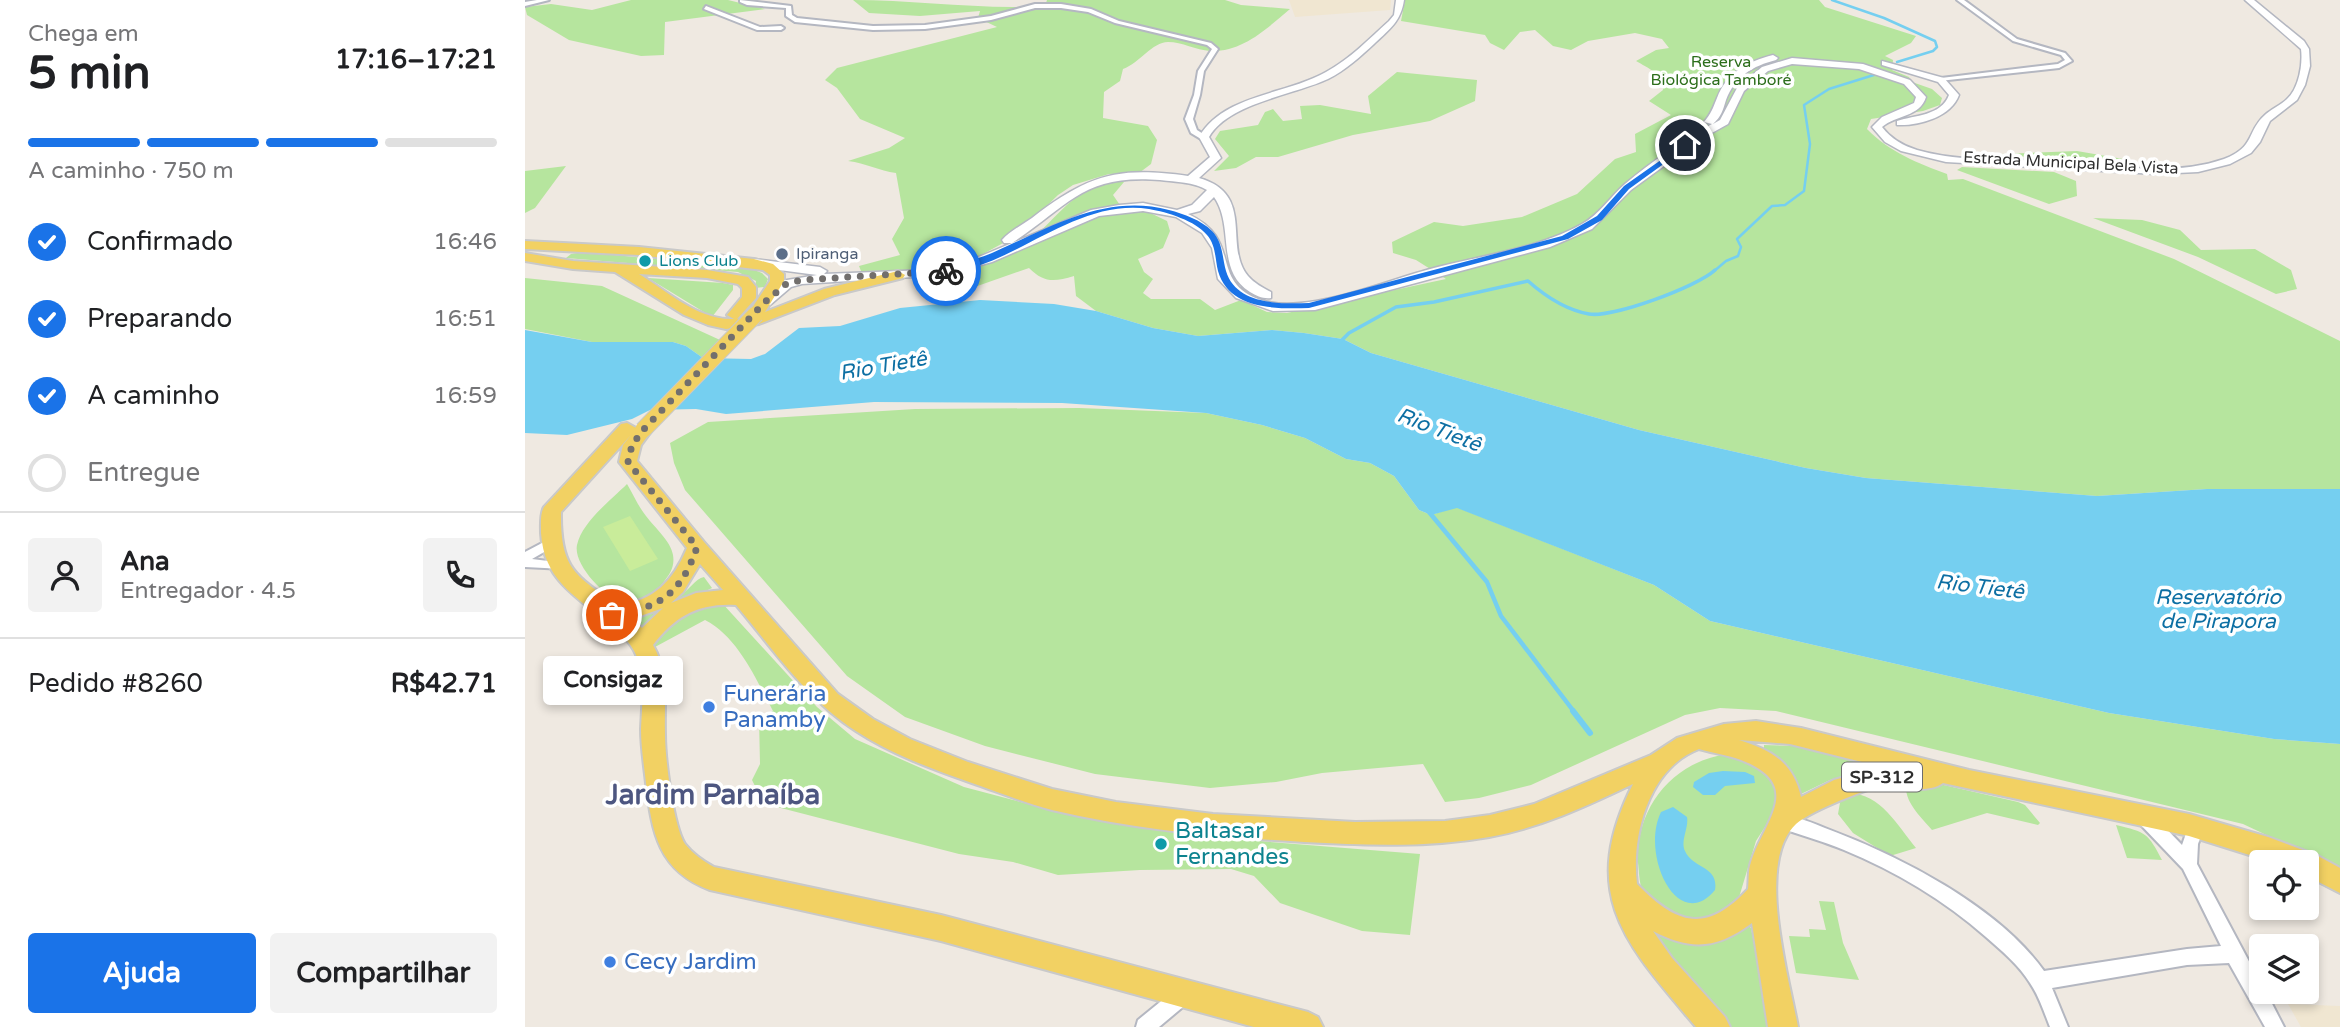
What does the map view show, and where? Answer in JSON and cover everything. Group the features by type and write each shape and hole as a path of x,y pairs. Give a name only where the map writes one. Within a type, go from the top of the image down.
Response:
{"main road":[{"path":"1190,180 1216,158 1204,137 1206,129 1222,117 1307,86 1331,74 1392,23 1398,15 1400,0"},
{"name":"Estrada Municipal Bela Vista","path":"1911,85 1921,97 1919,104 1909,111 1880,122 1879,131 1909,151 1944,157 2181,169 2213,166 2240,156 2254,144 2263,121 2295,96 2306,54 2297,39 2263,15 2249,0"},
{"path":"525,245 639,251 834,271 894,270 940,265 987,251 1011,239 1094,182 1117,176 1190,180 1217,192 1228,212 1237,272 1241,279 1255,290 1289,300 1325,295 1557,233 1587,216 1644,162 1714,119 1737,72 1748,65 1779,57 1832,56 1881,62 1937,78 1952,90"},
{"path":"1308,1027 941,928 711,878 693,871 680,859 669,841 663,818 653,737 655,689 642,643 568,580 559,566 550,537 551,511 760,308 786,284 794,281 939,272 976,264 1100,210 1149,207 1198,224 1211,234 1217,246 1223,274 1232,289 1269,307 1309,305 1514,253 1578,232 1600,218 1627,188 1646,173 1697,137 1724,122 1739,90 1765,69 1792,61 1835,63 1877,70 1934,94 1952,90"},
{"path":"1911,85 1907,77 1937,78"},
{"name":"Estrada Municipal Bela Vista","path":"1944,157 1910,145 1895,132 1899,123 1948,107 1953,102 1952,90"},
{"path":"1079,190 1080,201 1100,210"},
{"path":"1175,214 1196,208 1217,192"},
{"path":"559,263 557,259 563,253 575,250 639,251"},
{"path":"525,257 620,269 707,274 743,280 749,287 749,298 635,429 628,462 740,598 831,700 883,737 928,758 1052,799 1131,814 1223,827 1373,834 1439,833 1493,826 1545,812 1658,762"},
{"path":"754,263 774,270 777,274 777,281 760,308"},
{"path":"620,269 646,282 689,311 714,322 724,323 751,321 820,295 898,275"},
{"path":"612,615 648,607 673,592 686,574 697,547"},
{"path":"642,643 659,622 680,607 704,598 740,598"},
{"name":"SP-312","path":"1658,762 1675,750 1700,740 1728,732 1766,731 1845,747 1985,784 2141,814 2272,850"},
{"path":"1700,740 1747,751 1774,766 1788,790 1791,802 1786,819 1769,847 1763,864 1761,894 1783,1027"},
{"path":"1658,762 1627,825 1622,866 1629,912 1649,950 1715,1027"},
{"name":"SP-312","path":"1786,819 1843,787 1879,777 1915,777 1985,784"},
{"name":"SP-312","path":"2319,870 2340,881"},
{"path":"1625,889 1638,905 1665,925 1697,934 1717,931 1733,923 1761,894"}],"street":[{"path":"525,4 546,0"},
{"path":"744,0 742,1 747,3 789,7 789,15 781,28"},
{"path":"1937,78 2048,68 2070,61 2063,54 2015,40 1960,0"},
{"path":"789,15 795,20 831,25 925,27 975,21 1027,7 1051,5 1083,9 1117,22 1209,44 1215,49 1201,71 1189,119 1194,131 1204,137"},
{"path":"706,8 759,29 831,25"},
{"path":"525,560 547,545 550,537"},
{"path":"525,560 559,566"},
{"path":"2141,814 2189,864 2234,954 2275,1027"},
{"path":"1786,819 1842,841 1933,888 1991,932 2018,956 2039,981 2059,1027"},
{"path":"2189,864 2190,844 2196,827"},
{"path":"2039,981 2187,957 2234,954"},
{"path":"1145,1027 1183,995"}],"shaded area":[{"path":"1289,0 1391,0 1390,10 1295,17"},
{"path":"2288,1004 2340,1006 2340,1027 2301,1027"}],"green space":[{"path":"631,0 728,0 765,9 665,22 664,55 641,56 569,40 527,15 525,7 551,4 592,10"},
{"path":"853,0 1021,7 1045,6 1047,0 1225,0 1241,5 1290,9 1253,38 1233,48 1210,51 1173,42 1162,43 1123,69 1120,81 1104,92 1103,118 1148,126 1157,140 1151,164 1139,173 1109,174 1073,185 1058,195 1016,236 972,260 924,270 861,271 859,266 900,255 892,239 904,218 896,173 848,161 889,148 905,138 860,119 837,88 825,80 837,68 997,27 978,18 980,11 920,16 869,13"},
{"name":"Reserva Biológica Tamboré","path":"1405,0 1819,0 1825,7 1916,36 1911,43 1885,56 1893,60 1892,70 1909,77 1912,82 1932,89 1942,98 1940,105 1923,111 1871,119 1867,129 1884,144 1947,174 1948,180 1963,179 2174,259 2340,341 2340,489 2207,489 2097,496 1866,478 1806,468 1639,430 1371,353 1343,339 1272,330 1198,336 1153,328 1096,311 1076,296 1074,276 1050,280 1029,268 949,296 930,295 954,282 949,273 993,262 1017,250 1066,206 1091,188 1124,182 1113,195 1122,208 1142,209 1167,221 1170,231 1163,248 1138,259 1144,272 1153,279 1143,293 1151,299 1200,299 1215,310 1241,300 1267,312 1287,313 1446,279 1416,260 1393,253 1392,242 1434,222 1463,226 1522,217 1577,194 1615,159 1636,152 1635,134 1671,115 1649,101 1663,90 1662,84 1654,72 1636,61 1656,50 1669,48 1662,39 1635,33 1588,41 1571,50 1553,46 1535,30 1520,32 1504,50 1490,43 1485,35 1401,21"},
{"path":"1397,72 1477,80 1475,101 1430,121 1353,135 1278,157 1256,157 1236,168 1214,171 1229,156 1215,139 1220,131 1258,125 1265,112 1273,109 1283,121 1302,119 1300,106 1320,105 1371,114 1368,96"},
{"path":"2077,151 2129,160 1976,155"},
{"path":"566,166 535,208 525,213 525,171"},
{"path":"1962,167 2054,172 2076,181 2077,196 2049,204 1957,170"},
{"path":"2093,218 2142,220 2180,230 2201,250 2255,249 2291,270 2297,289 2276,294 2198,257"},
{"path":"583,252 749,268 762,273 768,279 765,287 755,288 756,281 738,272 566,258 571,254"},
{"path":"525,278 602,286 731,345 703,358 686,346 673,342 592,342 525,329"},
{"path":"648,278 723,283 733,285 733,290 712,317"},
{"path":"1079,408 1206,413 1262,425 1305,438 1346,459 1370,463 1394,476 1419,510 1431,515 1456,507 1654,585 1710,621 2109,713 2274,739 2340,744 2340,870 2319,860 2319,850 2298,850 2243,824 1776,711 1720,708 1685,715 1531,785 1479,798 1445,802 1423,764 1322,773 1276,782 1210,788 1095,774 985,746 905,717 847,676 685,490 674,463 670,443 708,422 915,409"},
{"path":"627,484 643,512 672,550 673,567 663,583 650,595 627,602 606,593 591,579 580,561 577,545 591,520"},
{"path":"630,516 658,559 630,571 603,527"},
{"path":"704,577 712,588 670,608 645,627 638,625 636,618 666,605"},
{"path":"722,603 817,707 855,739 964,787 1058,812 1221,838 1420,854 1410,935 1362,931 1280,903 1254,876 1231,869 1140,870 1058,875 1013,862 959,854 777,807 757,790 752,780 760,764 759,718 773,711 737,648 717,627 705,620 655,647 654,642 682,611"},
{"path":"1764,745 1794,746 1867,763 1872,767 1830,780 1801,794 1764,750"},
{"path":"1728,754 1754,760 1778,785 1777,808 1756,841 1737,904 1716,922 1672,920 1644,893 1641,886 1638,863 1643,824 1661,790 1675,777 1708,758"},
{"path":"1935,783 2018,802 2025,805 2040,823 2038,825 1987,813 1932,830 1911,804 1906,786"},
{"path":"1849,793 1870,799 1879,805 1916,848 1890,856 1853,833 1838,814 1841,797"},
{"path":"2116,825 2145,835 2162,860 2127,858"},
{"path":"1819,901 1834,902 1843,943 1859,980 1796,973 1789,936 1810,937 1809,929 1826,930"},
{"path":"1749,926 1770,1027 1725,1027 1656,936 1659,933 1695,944 1716,943"}],"water":[{"name":"Reservatório de Pirapora","path":"980,300 1054,304 1096,311 1153,328 1198,336 1272,330 1343,339 1371,353 1639,430 1806,468 1866,478 2097,496 2207,489 2340,489 2340,744 2274,739 2109,713 1710,621 1654,585 1457,508 1431,515 1419,510 1394,476 1370,463 1346,459 1305,438 1206,413 1062,403 874,402 726,414 696,409 650,410 632,419 567,435 525,433 525,330 592,342 673,342 686,346 703,358 751,359 765,354 799,328 840,326 900,308"},
{"path":"1745,772 1754,776 1755,783 1725,786 1715,795 1703,795 1693,787 1694,782 1709,773"},
{"path":"1673,807 1687,817 1683,843 1685,851 1713,876 1715,882 1715,890 1701,901 1688,903 1676,896 1666,884 1659,867 1655,849 1656,830 1661,812"}],"waterway":[{"path":"1832,0 1884,18 1935,41 1937,47 1933,51 1897,62"},
{"path":"1713,272 1726,261 1738,256 1741,247 1737,239 1772,206 1785,205 1804,191 1810,144 1804,105 1829,89 1877,74"},
{"path":"1340,342 1349,333 1396,307 1434,302 1528,281 1564,306 1580,312 1600,314 1634,306 1673,292 1691,285 1715,270"},
{"path":"1429,512 1487,582 1501,616 1575,713"},
{"path":"1573,711 1590,733"}],"way so far":[{"path":"612,615 634,612 662,601 680,584 697,547 628,462 632,445 643,430 765,302 779,289 794,281 946,271"}],"place":[{"name":"Ipiranga","path":"782,254"},
{"name":"Lions Club","path":"645,261"},
{"name":"Consigaz","path":"612,615"},
{"name":"Funerária Panamby","path":"709,707"},
{"name":"Baltasar Fernandes","path":"1161,844"},
{"name":"Cecy Jardim","path":"610,962"}],"district":[{"name":"Jardim Parnaíba","path":"713,795"}],"route":[{"path":"946,271 976,264 1088,213 1116,207 1149,207 1198,224 1211,234 1227,282 1232,289 1255,302 1284,308 1321,303 1565,238 1600,218 1627,188 1685,145"}],"water label":[{"name":"Rio Tietê","path":"883,366"},
{"name":"Rio Tietê","path":"1439,430"},
{"name":"Rio Tietê","path":"1980,587"}]}
